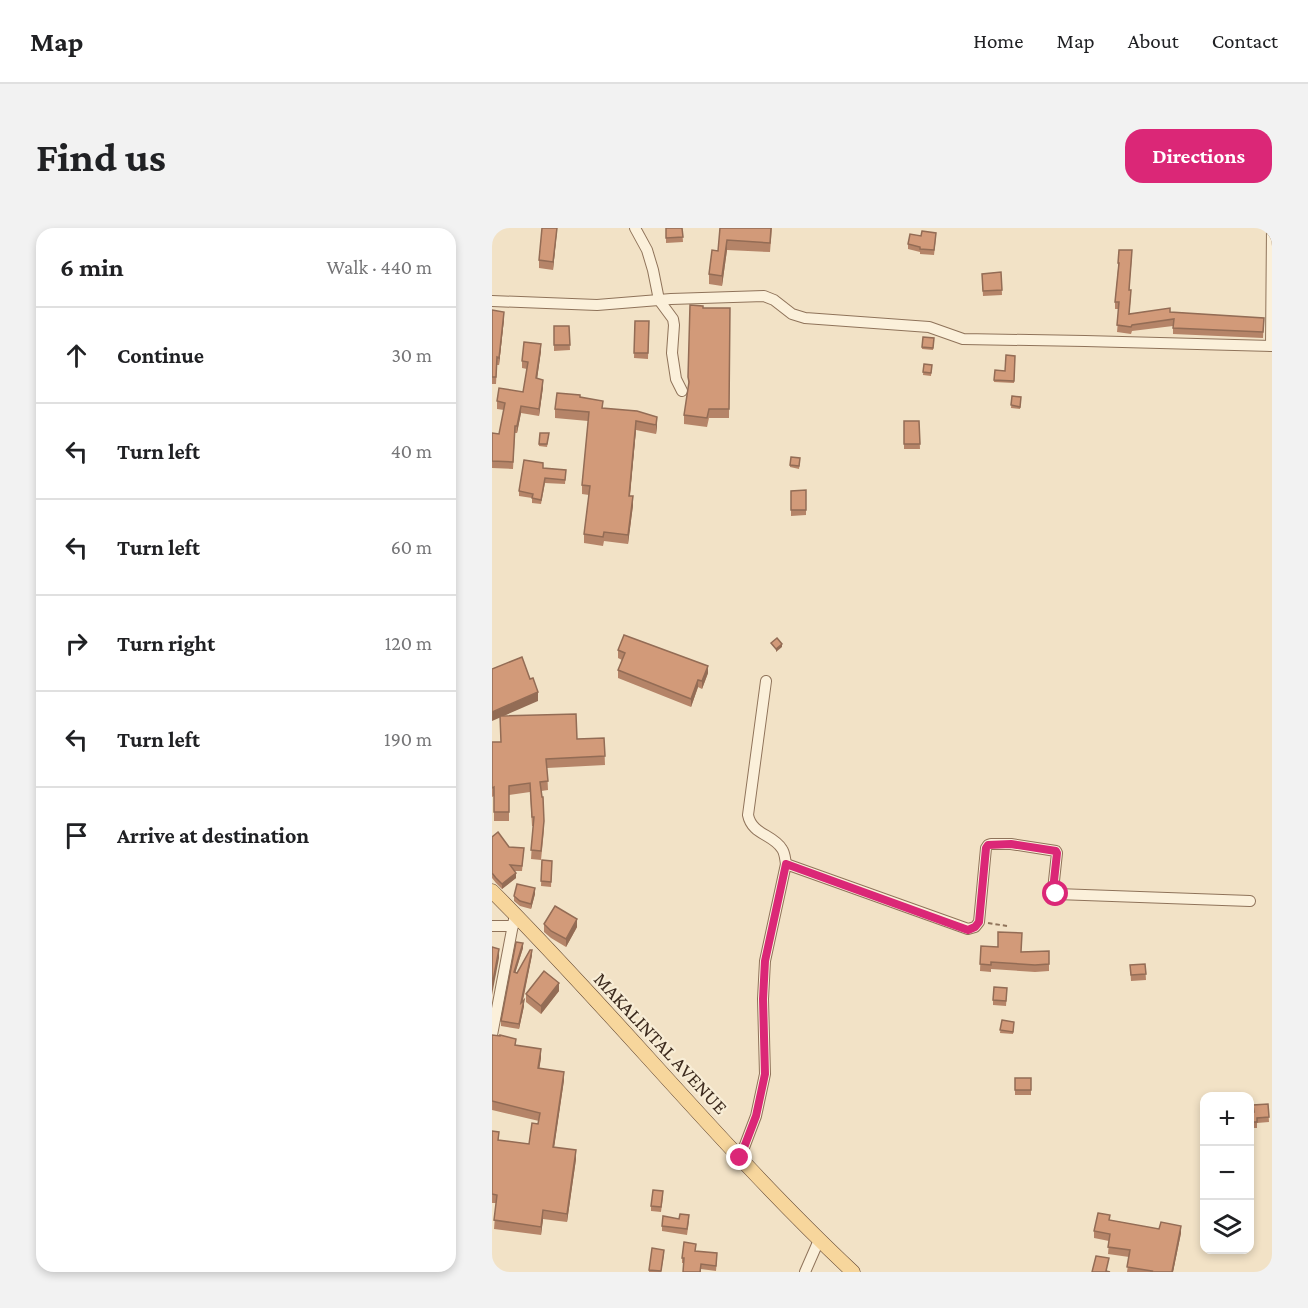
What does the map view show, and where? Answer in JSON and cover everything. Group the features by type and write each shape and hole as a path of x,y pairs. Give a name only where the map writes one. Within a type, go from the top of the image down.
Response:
{"main road":[{"name":"MAKALINTAL AVENUE","path":"492,891 514,920 740,1158 853,1272"}],"street":[{"path":"635,228 647,250 659,300 673,319 672,353 676,379 682,392"},
{"path":"492,301 597,305 764,296 774,300 792,314 805,318 929,327 963,339 1271,346 1272,228"},
{"path":"740,1158 756,1116 765,1074 763,999 765,961 786,864 784,851 778,843 749,824 748,815 766,681"},
{"path":"786,864 968,930 979,922 986,848 991,844 1011,844 1056,851 1053,890 1056,894 1250,901"},
{"path":"492,926 514,920 492,1035"},
{"path":"805,1272 819,1240"}],"path":[{"path":"979,922 1006,926"},
{"path":"492,1271 498,1272"}],"building":[{"path":"542,228 557,228 553,262 539,260"},
{"path":"666,228 682,228 683,237 666,238"},
{"path":"720,228 771,228 770,243 727,240 722,276 709,274 712,250 718,251"},
{"path":"922,231 936,233 934,250 920,249 920,247 908,244 910,234 921,236"},
{"path":"1119,250 1132,250 1129,314 1170,308 1170,312 1264,318 1263,332 1173,328 1174,319 1131,327 1117,325 1119,302 1115,302"},
{"path":"1001,272 1002,290 983,291 982,274"},
{"path":"690,305 703,306 703,308 730,308 729,409 709,409 707,418 684,415 689,382"},
{"path":"492,310 504,312 496,377 492,377"},
{"path":"635,321 649,321 648,353 634,353"},
{"path":"554,326 569,326 570,345 554,345"},
{"path":"923,337 934,338 933,348 922,347"},
{"path":"524,342 541,344 536,378 543,380 539,409 521,406 517,426 515,426 513,462 492,461 492,433 499,434 505,403 497,401 499,388 523,392 528,362 522,361"},
{"path":"1006,355 1015,356 1014,381 994,380 995,370 1005,371"},
{"path":"924,364 932,365 931,373 923,372"},
{"path":"557,393 580,395 580,397 603,401 602,408 637,411 657,417 656,425 636,421 629,496 633,496 628,535 604,532 603,537 584,534 590,486 582,485 589,412 555,409"},
{"path":"1012,396 1021,397 1020,407 1011,405"},
{"path":"904,421 919,421 920,444 904,444"},
{"path":"540,433 549,433 547,444 539,444"},
{"path":"791,457 800,458 799,466 790,465"},
{"path":"524,460 543,463 543,468 566,470 565,480 545,478 541,500 532,498 533,494 519,491"},
{"path":"806,490 806,510 791,510 791,491"},
{"path":"624,635 708,666 702,681 698,680 691,699 618,670 625,653 618,650"},
{"path":"777,638 782,644 776,649 771,643"},
{"path":"522,657 530,679 533,678 538,692 492,712 492,669"},
{"path":"576,714 577,739 604,738 605,756 546,759 548,781 540,782 544,821 541,851 531,850 534,817 532,817 530,783 509,786 509,812 494,812 492,742 501,742 500,716"},
{"path":"498,832 509,847 524,848 522,866 510,865 516,873 502,884 492,873 492,837"},
{"path":"542,860 552,861 551,882 541,881"},
{"path":"517,884 535,888 531,904 520,901 514,896"},
{"path":"555,906 577,919 566,939 551,931 544,924"},
{"path":"998,932 1022,933 1021,952 1049,951 1049,964 991,962 991,965 980,964 981,946 998,947"},
{"path":"516,942 523,943 514,972 517,973 532,950 519,1024 501,1021"},
{"path":"492,947 499,949 492,986"},
{"path":"1145,964 1146,974 1131,975 1130,965"},
{"path":"544,971 559,983 541,1006 526,994"},
{"path":"994,987 1007,988 1006,1001 993,1000"},
{"path":"1002,1020 1014,1022 1013,1032 1000,1030"},
{"path":"492,1035 516,1039 515,1045 541,1049 538,1068 564,1072 553,1147 576,1150 567,1214 543,1210 541,1227 494,1220 497,1195 492,1194 492,1131 499,1132 498,1140 529,1144 532,1123 538,1124 540,1113 492,1101"},
{"path":"1015,1078 1031,1078 1031,1090 1015,1090"},
{"path":"1268,1104 1269,1117 1257,1118 1257,1122 1254,1122 1254,1105"},
{"path":"653,1190 663,1191 661,1207 651,1206"},
{"path":"1098,1213 1110,1215 1109,1220 1159,1229 1161,1222 1181,1226 1172,1272 1151,1272 1127,1267 1130,1250 1108,1247 1110,1234 1094,1231"},
{"path":"680,1214 689,1215 687,1229 662,1226 663,1216 679,1219"},
{"path":"684,1242 696,1244 695,1251 717,1253 716,1266 701,1264 700,1272 683,1272"},
{"path":"652,1248 664,1250 661,1271 649,1270"},
{"path":"1096,1256 1109,1258 1106,1271 1110,1272 1092,1272"}],"route":[{"path":"740,1158 756,1116 765,1074 763,999 765,961 786,864 968,930 979,922 988,845 1011,844 1056,851 1053,890 1056,894"}]}
